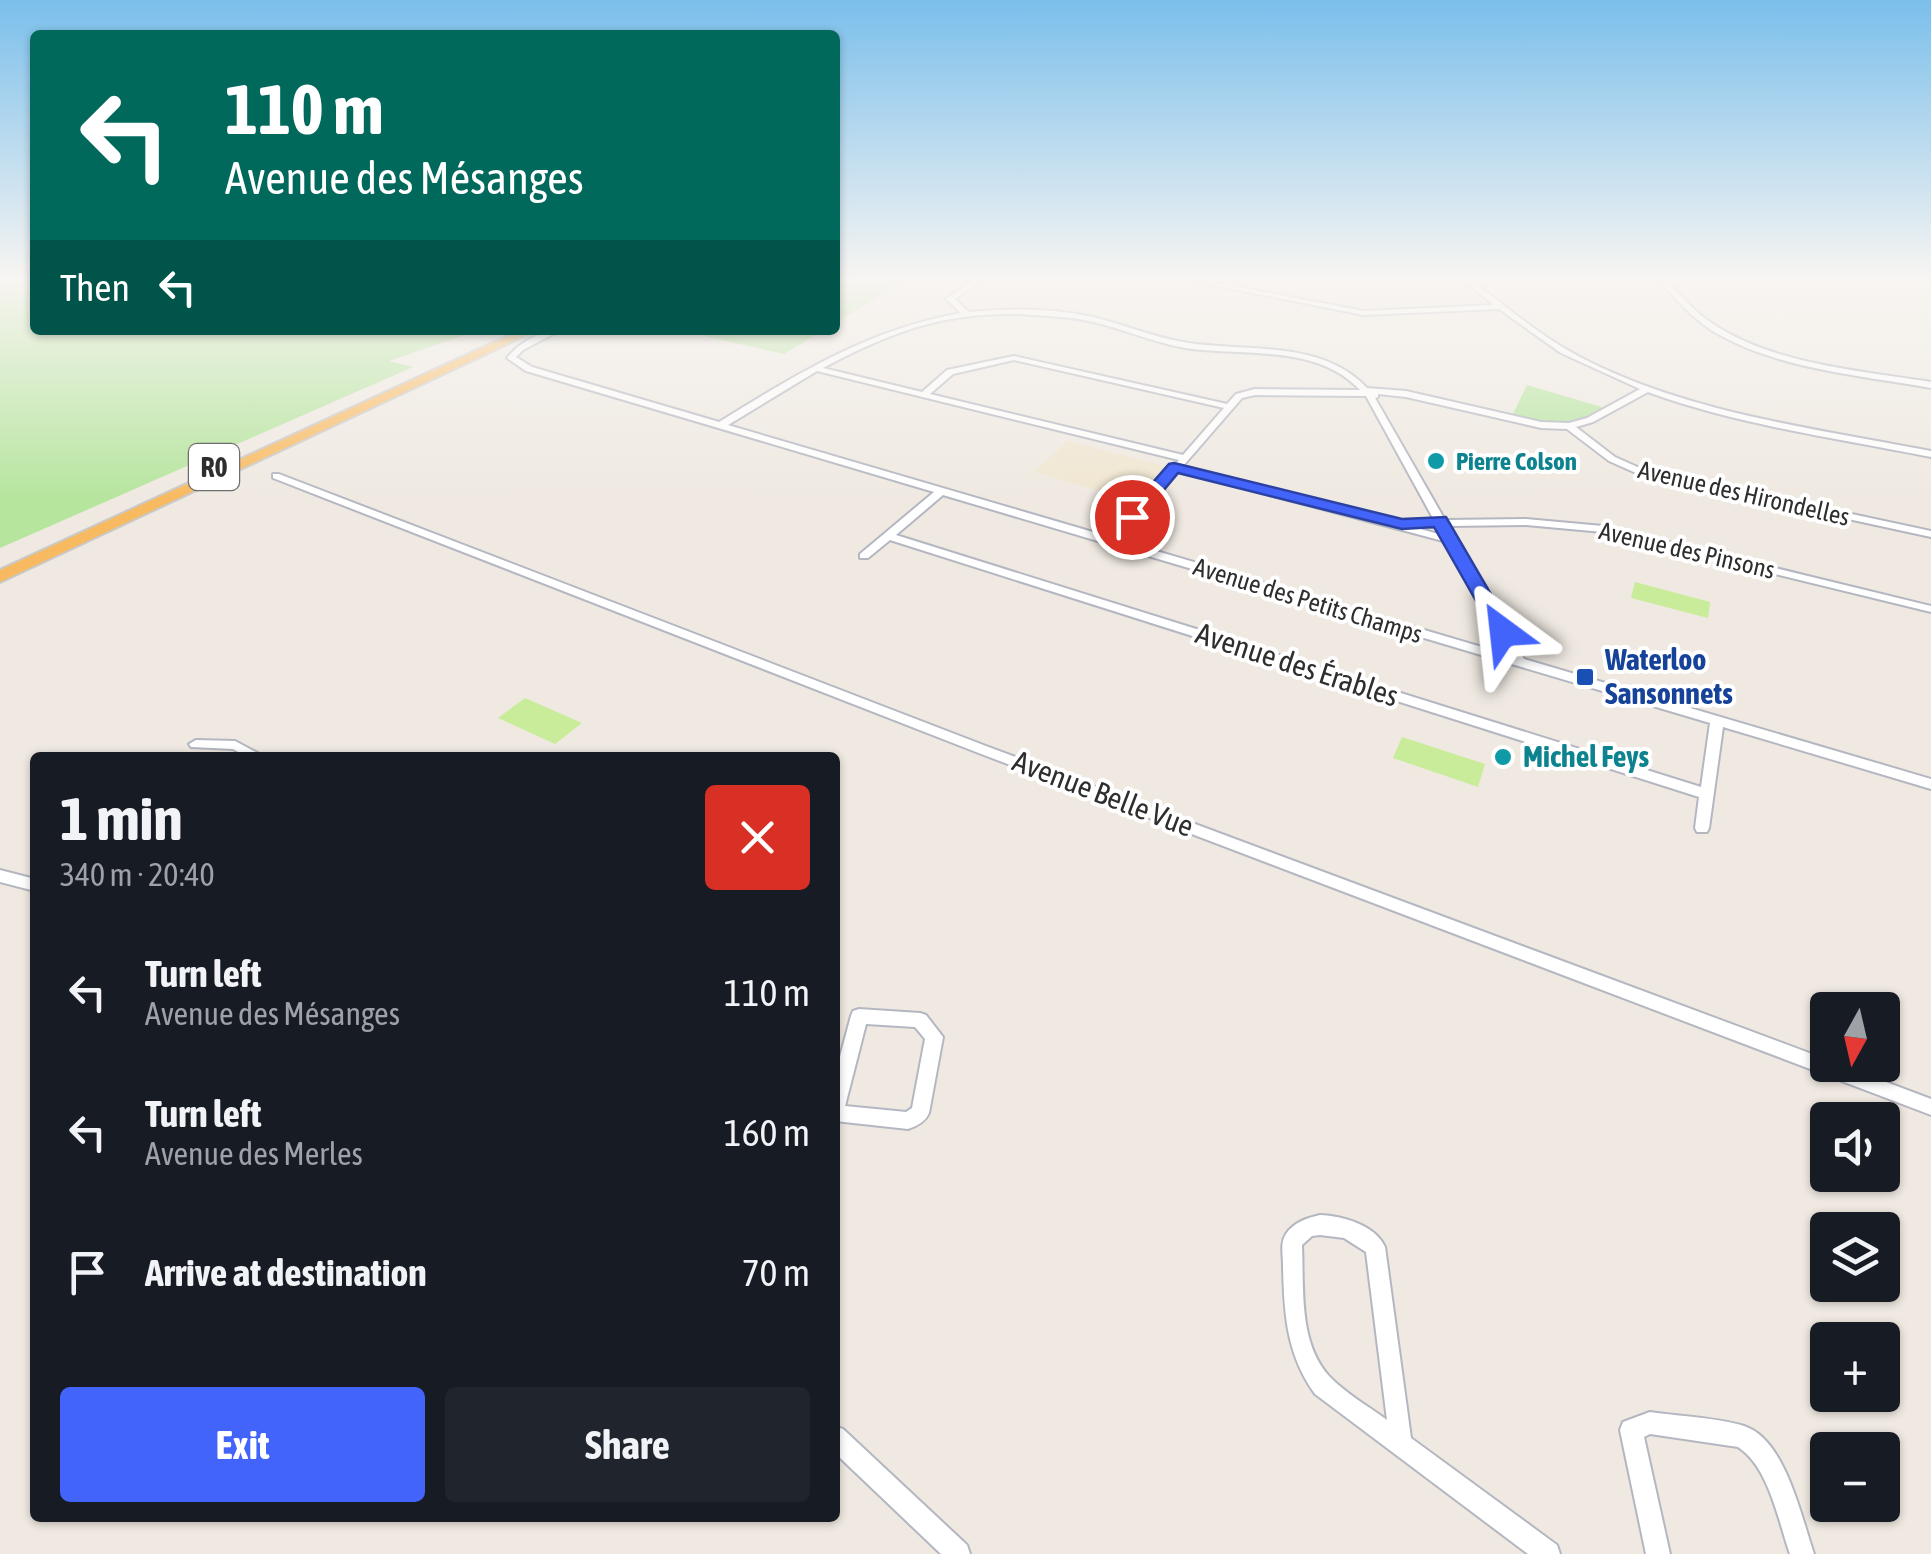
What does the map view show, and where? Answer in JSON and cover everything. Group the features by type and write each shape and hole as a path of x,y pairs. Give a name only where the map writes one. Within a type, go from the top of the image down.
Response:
{"highway":[{"name":"R0","path":"0,565 463,354"},
{"name":"R0","path":"0,577 480,354"},
{"path":"477,355 481,354"}],"street":[{"name":"Avenue des Petits Champs","path":"515,354 514,362 530,369 1931,784"},
{"path":"720,425 842,354"},
{"path":"1272,354 1294,356 1352,375 1366,393 1520,663"},
{"path":"1568,354 1646,388 1733,414 1931,454"},
{"path":"1778,354 1931,385"},
{"path":"920,393 937,380 972,365 1014,358 1230,407"},
{"path":"818,366 1087,436 1450,540"},
{"path":"1112,542 1240,396 1255,392 1406,394 1541,425 1569,426 1590,420 1646,388"},
{"name":"Avenue des Hirondelles","path":"1569,426 1612,459 1639,471 1931,534"},
{"name":"Avenue Belle Vue","path":"276,476 966,743 1931,1108"},
{"path":"864,556 941,491"},
{"name":"Avenue des Pinsons","path":"1402,524 1553,523 1603,529 1931,609"},
{"name":"Avenue des Érables","path":"889,536 1704,794"},
{"path":"1702,828 1716,721"},
{"path":"196,744 234,745 248,752"},
{"path":"0,876 30,885"},
{"path":"840,1091 858,1016 920,1020 927,1025 934,1037 920,1113 908,1120 840,1113"},
{"path":"1401,1444 1375,1247 1355,1232 1309,1225 1298,1230 1292,1242 1297,1333 1307,1369 1323,1386 1548,1554"},
{"path":"1658,1554 1632,1430 1650,1423 1742,1436 1756,1445 1770,1462 1802,1554"},
{"path":"840,1442 958,1554"}],"shaded area":[{"path":"1068,441 1168,467 1138,502 1034,472"}],"green space":[{"path":"0,354 411,354 389,361 413,367 0,548"},
{"path":"1527,385 1605,408 1560,422 1512,416"},
{"path":"1635,582 1710,602 1708,618 1631,598"},
{"path":"525,698 582,723 555,744 498,718"},
{"path":"1402,737 1485,764 1478,787 1393,758"}],"place":[{"name":"Pierre Colson","path":"1436,461"},
{"name":"Waterloo Sansonnets","path":"1585,677"},
{"name":"Michel Feys","path":"1503,757"}],"route":[{"path":"1132,517 1174,468 1402,524 1440,521 1503,632"}]}
